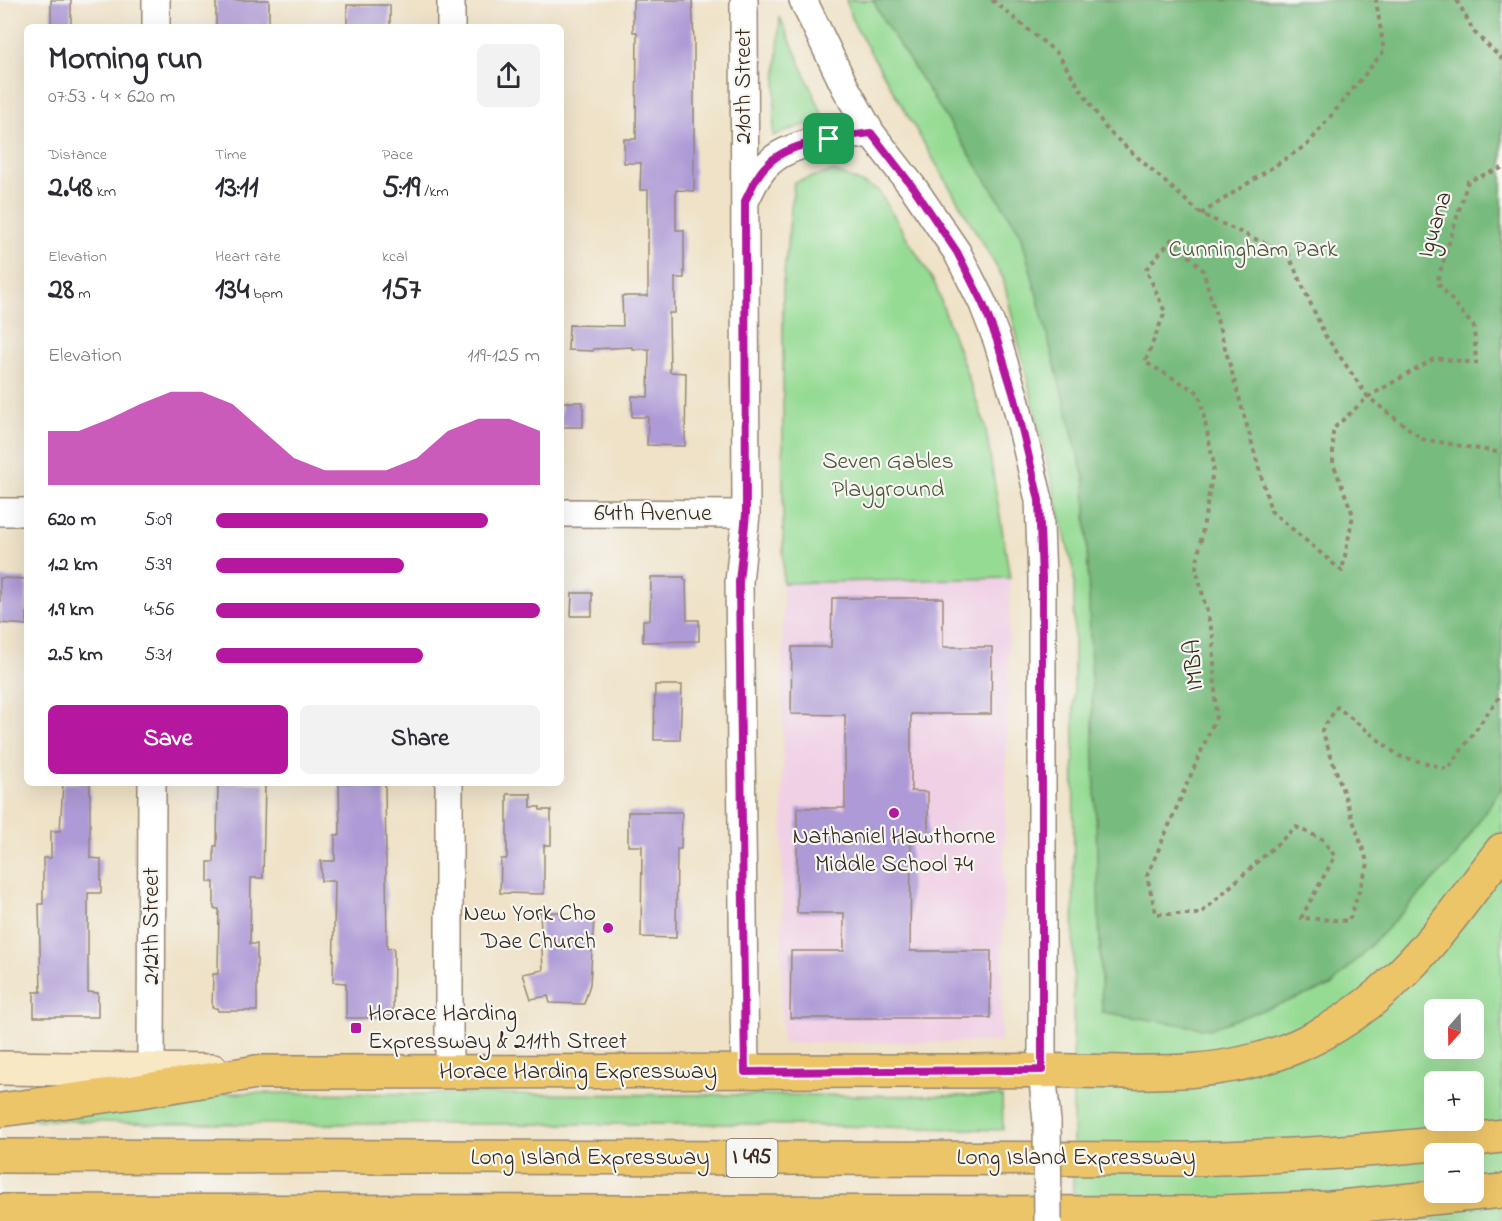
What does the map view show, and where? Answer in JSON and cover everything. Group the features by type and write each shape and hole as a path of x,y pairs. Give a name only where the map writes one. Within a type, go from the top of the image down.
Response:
{"main road":[{"name":"Horace Harding Expressway","path":"0,1068 257,1072 1042,1070 1174,1073 1207,1070 1268,1058 1314,1038 1377,999 1426,949 1502,850"},
{"path":"0,1110 135,1092 257,1072"},
{"path":"1327,1153 1502,1116"},
{"name":"Long Island Expressway","path":"0,1156 1225,1158 1327,1153 1502,1136"},
{"name":"I 495","path":"0,1210 1100,1214 1330,1208 1502,1191"},
{"path":"1100,1214 1167,1221"}],"street":[{"path":"156,0 156,24"},
{"path":"451,0 451,24"},
{"name":"210th Street","path":"744,0 746,514 739,582 745,1072"},
{"path":"803,0 845,87 871,133 915,190 957,252 983,304 1015,399 1039,500 1042,578 1042,1070 1047,1122 1048,1221"},
{"path":"745,201 759,175 771,160 810,142 871,133"},
{"path":"0,512 24,512"},
{"name":"64th Avenue","path":"564,513 746,514"},
{"name":"212th Street","path":"151,1069 152,786"},
{"path":"449,786 449,1072"}],"path":[{"path":"992,0 1057,53 1107,130 1201,214 1287,254 1325,335 1368,398 1422,439 1502,453"},
{"path":"1201,214 1308,144 1384,51 1376,0"},
{"path":"1457,0 1474,32 1502,59"},
{"name":"Iguana","path":"1368,398 1435,358 1476,363 1474,327 1437,282 1468,181 1502,168"},
{"name":"IMBA","path":"1368,398 1333,429 1333,463 1353,515 1342,571 1271,511 1203,270 1172,239 1146,268 1165,312 1145,362 1199,393 1214,465 1196,568 1213,636 1216,717 1147,876 1156,914 1200,914 1296,827 1323,839 1335,856 1301,918 1349,921 1368,864 1322,730 1332,714 1337,707 1399,756 1448,769 1502,693"}],"shaded area":[{"name":"Nathaniel Hawthorne Middle School 74","path":"1010,578 1001,1042 782,1043 783,583"}],"green space":[{"name":"Cunningham Park","path":"846,0 1502,0 1502,1221 1073,1221 1074,573 1003,278 855,26"},
{"name":"Cunningham Park","path":"873,0 1502,0 1502,786 1455,858 1331,986 1209,1029 1102,1012 1085,482 1021,234 883,20"},
{"path":"780,17 824,118 773,136"},
{"name":"Seven Gables Playground","path":"834,171 878,190 935,284 985,425 1010,578 783,583 783,283 794,182"},
{"path":"221,1093 1002,1096 1003,1130 751,1124 160,1124 15,1119"}],"building":[{"path":"51,0 71,0 71,24 51,24"},
{"path":"216,0 269,0 269,24 216,24"},
{"path":"633,0 692,0 694,191 676,190 676,230 684,230 684,278 675,278 675,313 669,313 670,372 686,373 685,446 647,445 648,417 632,417 632,396 648,397 649,349 632,349 632,347 593,349 593,351 568,350 569,325 623,326 622,296 648,296 648,190 640,190 641,163 624,163 624,139 636,139 637,32 633,32"},
{"path":"347,5 390,5 390,24 347,24"},
{"path":"564,402 583,402 583,427 564,427"},
{"path":"651,577 684,577 687,620 699,620 699,641 643,642 643,620 650,620"},
{"path":"0,578 24,579 24,625 0,623"},
{"path":"572,593 592,593 592,616 571,616"},
{"path":"832,598 943,598 943,647 992,647 991,714 911,714 911,791 928,792 928,841 911,841 910,951 991,951 990,1018 790,1018 791,951 844,951 844,913 797,913 797,808 845,808 845,715 791,714 792,647 831,647"},
{"path":"655,685 682,685 680,740 654,740"},
{"path":"63,786 90,786 90,858 101,859 101,893 88,893 88,992 98,993 98,1017 34,1017 34,992 41,992 39,904 43,904 43,858 51,858 51,831 60,831"},
{"path":"218,786 265,786 263,878 251,878 250,944 257,944 257,1011 218,1011 217,1008 212,1008 213,974 218,974 219,909 214,909 214,882 208,882 208,862 214,862 214,846 217,846"},
{"path":"339,786 385,786 387,949 394,948 393,1018 346,1018 346,983 333,982 335,881 321,881 321,861 335,861 335,835 340,835"},
{"path":"507,794 531,794 531,807 551,810 551,845 544,845 544,894 500,893 501,859 507,857"},
{"path":"628,812 682,812 681,849 677,849 676,938 641,937 642,846 628,846"},
{"path":"540,912 560,912 560,918 594,918 590,984 584,1004 550,1003 548,996 531,999 523,974 543,970"}],"place":[{"name":"Nathaniel Hawthorne Middle School 74","path":"894,813"},
{"name":"New York Cho Dae Church","path":"608,928"},
{"name":"Horace Harding Expressway & 211th Street","path":"356,1028"}],"route":[{"path":"871,133 915,190 957,252 983,304 997,340 1015,399 1039,500 1042,578 1042,1070 745,1072 739,582 746,514 745,201 759,175 771,160 810,142 829,139 871,133"}]}
